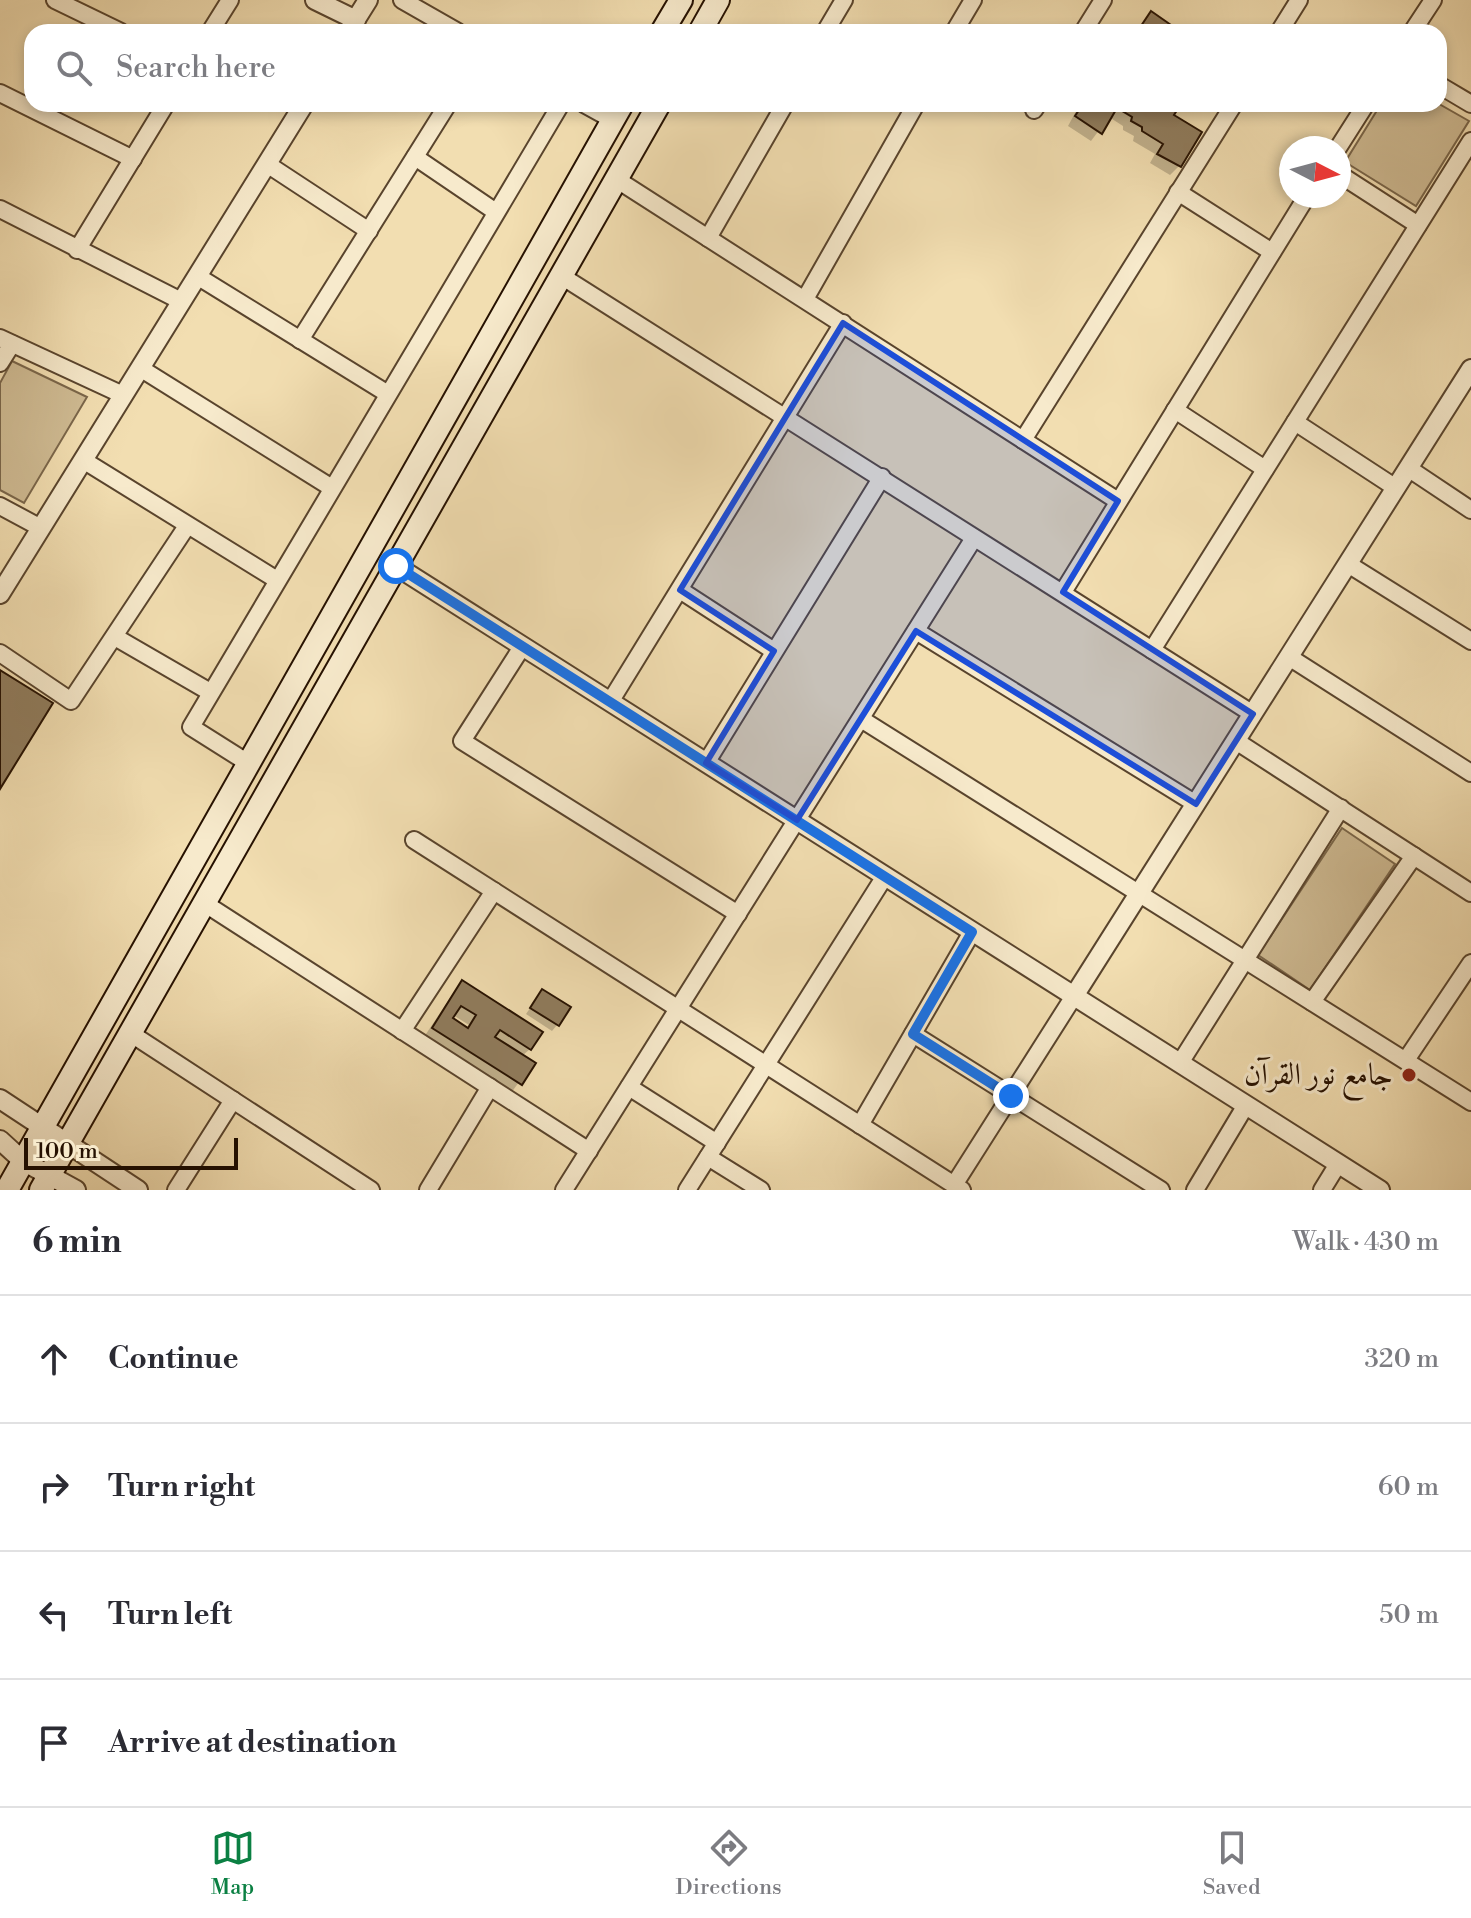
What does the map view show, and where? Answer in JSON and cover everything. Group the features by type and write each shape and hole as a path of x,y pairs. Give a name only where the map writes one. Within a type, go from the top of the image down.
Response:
{"main road":[{"path":"667,24 681,0"},
{"path":"704,24 718,0"},
{"path":"7,1190 7,1151 42,1127 617,112"},
{"path":"45,1182 654,112"},
{"path":"416,467 444,483"}],"street":[{"path":"55,0 104,24"},
{"path":"215,24 230,0"},
{"path":"315,0 349,24"},
{"path":"353,24 367,0"},
{"path":"402,0 444,24"},
{"path":"959,24 973,0"},
{"path":"1088,24 1103,0"},
{"path":"1284,24 1299,0"},
{"path":"1417,24 1433,0"},
{"path":"829,24 840,1"},
{"path":"1447,90 1471,104"},
{"path":"0,93 24,105"},
{"path":"38,112 133,159"},
{"path":"77,250 161,112"},
{"path":"0,594 299,112"},
{"path":"300,340 443,112"},
{"path":"248,763 191,727 556,112"},
{"path":"708,238 780,112"},
{"path":"805,299 909,112"},
{"path":"1023,440 1229,112"},
{"path":"1346,136 1361,112"},
{"path":"1152,650 1471,141"},
{"path":"415,157 496,212"},
{"path":"267,164 369,231"},
{"path":"616,179 1118,501"},
{"path":"1351,182 1418,225"},
{"path":"1178,192 1272,252"},
{"path":"1063,592 1300,208"},
{"path":"0,209 181,301"},
{"path":"197,276 388,394"},
{"path":"563,277 1253,714"},
{"path":"610,702 843,323"},
{"path":"0,363 6,341 123,395"},
{"path":"140,368 332,488"},
{"path":"414,840 958,1188 1011,1096 1471,369"},
{"path":"1175,410 1265,469"},
{"path":"1295,422 1396,488"},
{"path":"83,460 277,580"},
{"path":"1408,468 1471,510"},
{"path":"706,763 882,477"},
{"path":"0,506 41,528"},
{"path":"0,653 71,701 187,526"},
{"path":"564,1190 974,538"},
{"path":"1348,564 1471,641"},
{"path":"396,566 1380,1190"},
{"path":"680,590 774,651"},
{"path":"916,631 1196,804"},
{"path":"115,637 210,692"},
{"path":"522,647 462,741 738,914"},
{"path":"1289,657 1469,766"},
{"path":"861,719 1471,1102"},
{"path":"1236,741 1471,893"},
{"path":"1180,1063 1341,808"},
{"path":"1312,1002 1414,856"},
{"path":"687,1190 885,876"},
{"path":"402,1031 494,891"},
{"path":"204,903 589,1151"},
{"path":"860,1125 972,932"},
{"path":"1406,1060 1471,963"},
{"path":"130,1033 371,1190"},
{"path":"913,1034 1161,1190"},
{"path":"428,1190 490,1087"},
{"path":"629,1087 761,1190"},
{"path":"0,1099 138,1190"},
{"path":"176,1190 233,1100"},
{"path":"1195,1190 1246,1105"},
{"path":"7,1151 45,1182 76,1190"},
{"path":"1322,1190 1338,1164"}],"highlighted area":[{"path":"843,323 1118,501 1063,592 1253,714 1196,804 916,631 797,820 706,763 774,651 680,590"}],"shaded area":[{"path":"1447,109 1469,121 1416,206 1351,166 1351,152 1376,112 1447,112"},
{"path":"12,361 87,397 24,503 0,490 0,383"},
{"path":"1342,828 1395,864 1310,990 1258,955"}],"building":[{"path":"1151,11 1170,24 1142,24"},
{"path":"1078,112 1115,112 1102,134 1075,116"},
{"path":"1124,112 1176,112 1174,115 1202,132 1181,167 1157,154 1163,144 1142,131 1142,127 1131,121 1132,117"},
{"path":"0,670 53,703 0,789"},
{"path":"462,980 543,1032 531,1050 500,1030 495,1037 536,1063 522,1085 432,1028","holes":["461,1006 476,1015 468,1028 453,1018"]},
{"path":"542,989 571,1007 559,1026 530,1008"}],"place":[{"name":"جامع نور القرآن","path":"1409,1075"}],"route":[{"path":"396,566 972,932 913,1034 1011,1096"}]}
